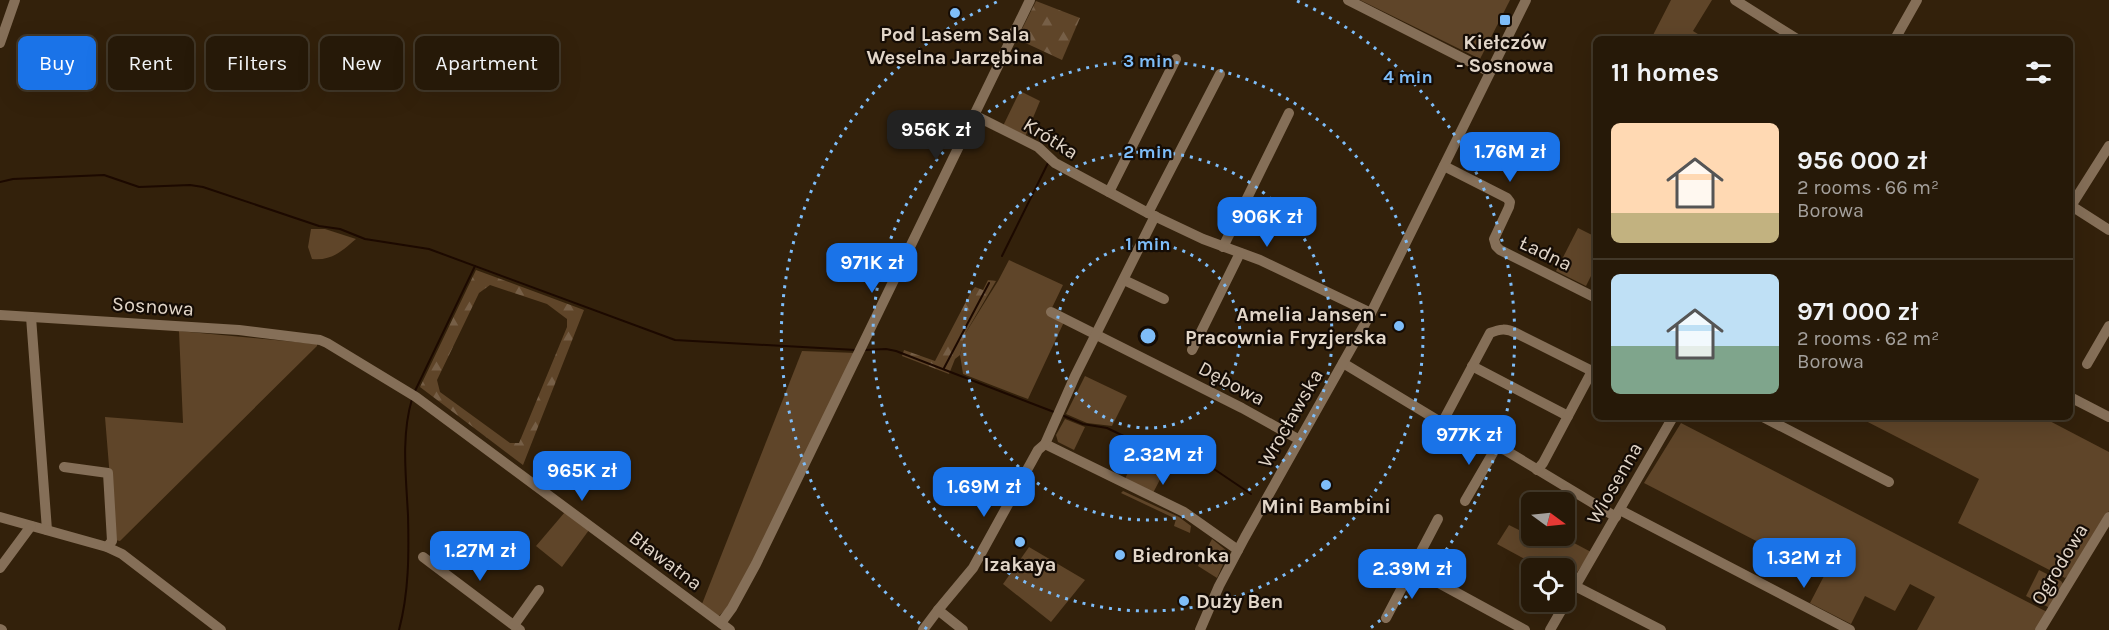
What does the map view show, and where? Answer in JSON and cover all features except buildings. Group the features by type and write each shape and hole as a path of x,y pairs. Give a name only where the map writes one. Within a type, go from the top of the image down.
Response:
{"street":[{"path":"0,43 15,0"},
{"name":"Bławatna","path":"416,397 726,627 732,608 861,350 1030,0"},
{"path":"1348,0 1491,72"},
{"name":"Wrocławska","path":"1200,630 1238,550 1371,313 1526,0"},
{"path":"1736,0 1786,36"},
{"path":"1897,36 1917,0"},
{"path":"1109,192 1176,59"},
{"path":"923,630 973,568 1038,450 1046,444 1060,408 1124,280 1152,215 1220,74"},
{"path":"1223,247 1289,113"},
{"name":"Krótka","path":"974,115 1043,150 1055,163 1152,215 1307,282 1371,313"},
{"path":"2073,202 2109,146"},
{"name":"Ładna","path":"1444,166 1507,198 1510,202 1494,239 1500,250 1593,296"},
{"path":"2073,206 2109,230"},
{"path":"1192,350 1240,253"},
{"path":"1124,280 1164,299"},
{"name":"Dębowa","path":"1051,312 1242,408 1298,440"},
{"name":"Sosnowa","path":"0,315 272,333 320,340 416,397"},
{"path":"31,317 47,530"},
{"path":"2087,364 2109,326"},
{"path":"1442,423 1490,333 1499,329 1508,329 1592,371 1543,463 1537,470"},
{"path":"1343,363 1467,438 1497,446 1618,514 1850,630"},
{"path":"1472,366 1569,416"},
{"path":"2073,399 2109,417"},
{"name":"Wiosenna","path":"1575,586 1671,420"},
{"path":"1769,420 1889,482"},
{"path":"1046,444 1184,512 1238,550"},
{"path":"1465,501 1497,446"},
{"path":"64,466 108,473 112,541 107,547"},
{"path":"0,517 107,547 122,554 221,630"},
{"name":"Ogrodowa","path":"2040,630 2109,517"},
{"path":"1386,618 1438,519"},
{"path":"0,568 31,526"},
{"path":"423,557 517,628 539,590"},
{"path":"1391,557 1525,630"},
{"path":"1575,586 1661,630"},
{"path":"938,610 963,630"},
{"name":"Wiosenna","path":"1550,630 1560,612"}],"green space":[{"path":"1360,0 1510,0 1480,59"},
{"path":"1671,0 1712,0 1693,31 1701,36 1653,36"},
{"path":"1036,1 1080,18 1062,60 1017,39"},
{"path":"1020,91 1040,101 1025,137 1003,126"},
{"path":"1578,228 1593,236 1593,272 1586,286 1556,271"},
{"path":"311,229 325,229 356,239 331,257 312,259 308,247"},
{"path":"1009,260 1063,285 1049,314 1064,322 1028,399 963,374 960,355 965,334"},
{"path":"476,270 584,310 523,465 420,387","holes":["490,285 547,304 567,319 567,327 519,443 510,443 440,392 437,380 479,293"]},
{"path":"988,280 996,281 965,334 960,355 955,359 949,374 902,356 904,350 935,361 971,292 975,287 983,290"},
{"path":"179,331 317,344 317,346 120,541 115,540 105,417 183,423"},
{"path":"802,351 857,353 733,602 719,616 702,604"},
{"path":"1085,376 1127,396 1112,426 1087,423 1066,414"},
{"path":"1065,419 1085,427 1074,450 1058,442 1056,435"},
{"path":"1864,420 2048,420 2109,452 2109,511 2073,572 2065,578 1958,523 1979,479"},
{"path":"1681,423 2049,613 2039,630 1917,630 1935,597 1910,584 1895,611 1865,596 1851,624 1810,603 1824,576 1644,483"},
{"path":"1140,446 1160,456 1157,462 1166,468 1153,493 1125,479"},
{"path":"1123,491 1179,517 1191,526 1190,533 1174,526 1176,519 1121,493"},
{"path":"565,512 589,530 562,567 536,546"},
{"path":"1509,525 1521,531 1521,546 1575,546 1575,543 1591,552 1575,575 1575,558 1523,558 1497,544"},
{"path":"1212,539 1227,551 1217,578 1198,566"},
{"path":"1029,547 1085,580 1051,622 1003,584"},
{"path":"2039,570 2061,581 2064,585 2050,608 2026,596"}],"waterway":[{"path":"1002,256 1048,163"},
{"path":"0,182 13,179 104,175 139,187 190,185 203,187 319,226 340,229 365,239 429,249 675,340 856,350"},
{"path":"415,391 475,266"},
{"path":"944,368 989,283"},
{"path":"865,350 896,351 1054,412"},
{"path":"399,630 408,573 405,442 412,399"},
{"path":"1064,416 1083,424 1107,428 1157,452 1167,441 1171,440 1251,494"}],"place":[{"name":"Pod Lasem Sala Weselna Jarzębina","path":"955,13"},
{"name":"Kiełczów - Sosnowa","path":"1505,20"},
{"name":"Amelia Jansen - Pracownia Fryzjerska","path":"1399,326"},
{"name":"Mini Bambini","path":"1326,485"},
{"name":"Izakaya","path":"1020,542"},
{"name":"Biedronka","path":"1120,555"},
{"name":"Duży Ben","path":"1184,601"}]}
